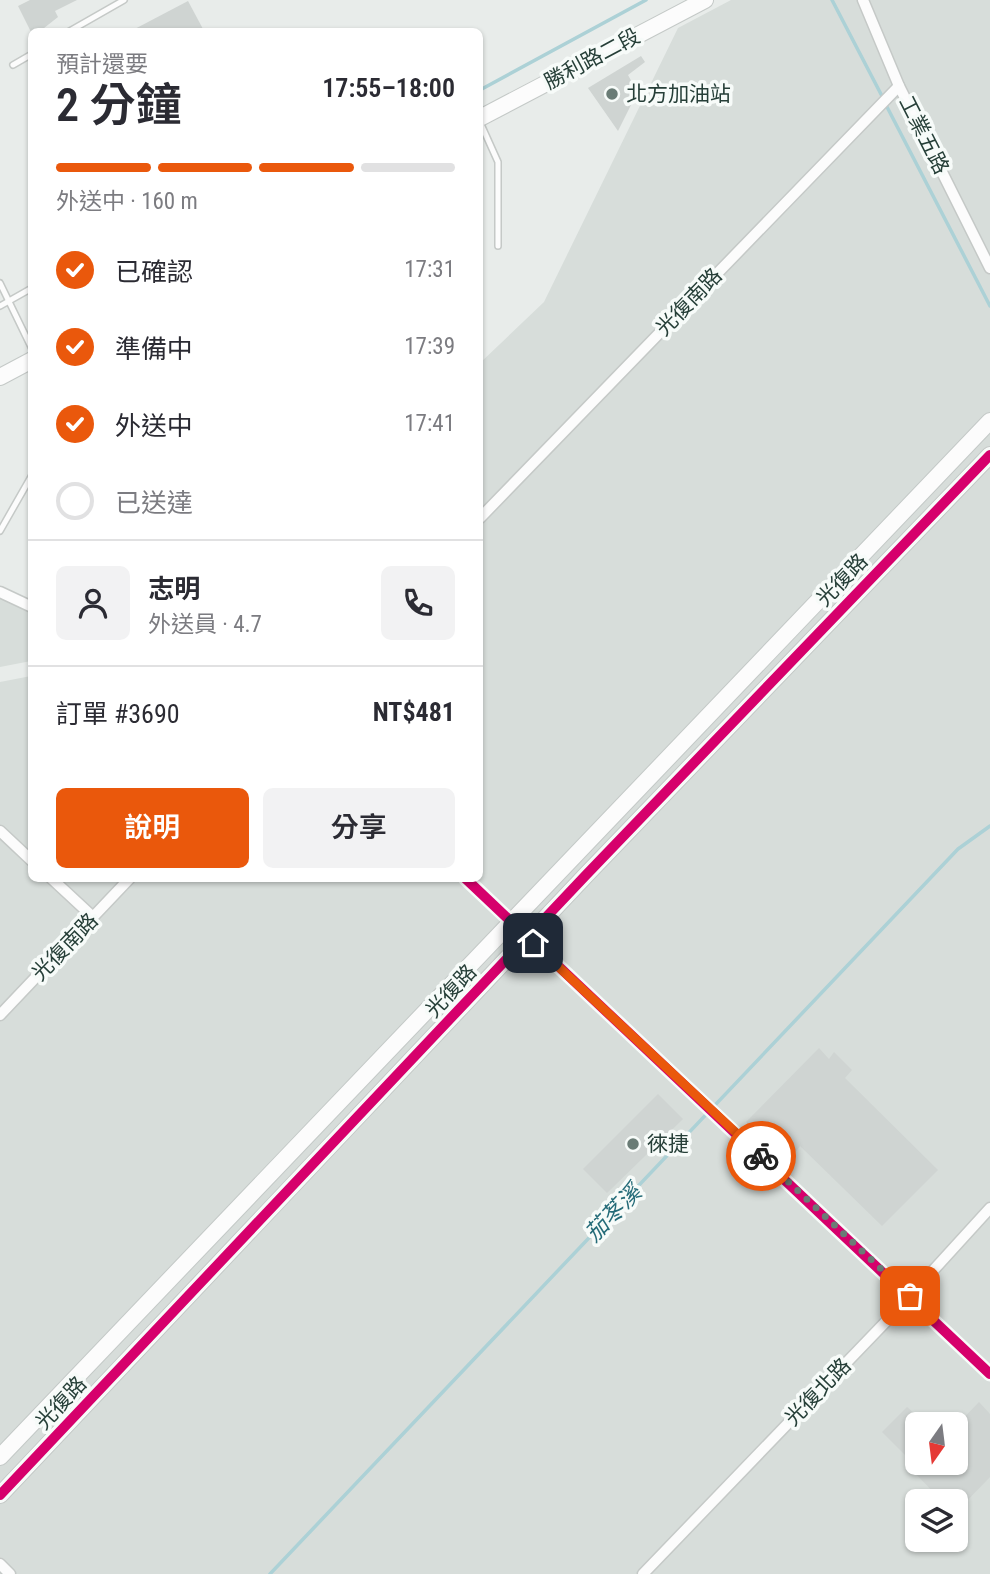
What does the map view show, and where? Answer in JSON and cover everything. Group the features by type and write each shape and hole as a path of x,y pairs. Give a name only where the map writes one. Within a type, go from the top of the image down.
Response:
{"street":[{"name":"勝利路二段","path":"483,118 705,0"},
{"name":"工業五路","path":"863,0 899,86 990,268"},
{"name":"光復南路","path":"483,515 899,86"},
{"path":"0,377 28,362"},
{"name":"光復路","path":"0,1457 990,421"},
{"name":"光復路","path":"0,1495 990,455"},
{"path":"0,592 28,605"},
{"path":"0,831 28,856"},
{"path":"55,882 93,918"},
{"name":"光復南路","path":"0,1015 126,882"},
{"path":"469,882 990,1374"},
{"name":"光復北路","path":"643,1574 910,1296 990,1208"},
{"path":"0,1564 10,1574"}],"lane":[{"path":"75,28 124,0"},
{"path":"13,65 28,56"},
{"path":"483,127 498,162 498,246"},
{"path":"0,283 28,341"},
{"path":"0,306 28,290"},
{"path":"0,531 2,523 28,481"}],"shaded area":[{"path":"731,0 990,0 990,1574 0,1574 0,682 28,677 28,882 483,882 483,360 544,302 678,28"},
{"path":"0,597 28,611 28,662 0,667"}],"building":[{"path":"30,0 77,0 55,11 58,17 44,28 29,28 18,6"},
{"path":"188,1 202,28 137,28"},
{"name":"北方加油站","path":"641,56 645,62 628,75 634,86 629,90 635,97 618,131 588,88"},
{"path":"819,1048 829,1059 834,1052 852,1070 845,1078 938,1170 882,1226 800,1146 792,1157 782,1146 776,1151 746,1122"},
{"name":"徠捷","path":"658,1094 683,1119 607,1193 583,1169"},
{"path":"979,1402 990,1414 990,1477 968,1500 968,1489 930,1489 917,1475 968,1475 968,1413"},
{"path":"907,1407 913,1412 905,1412 905,1455 882,1432"}],"waterway":[{"path":"483,88 646,0"},
{"path":"832,0 883,98"},
{"path":"886,105 990,306"},
{"name":"茄苳溪","path":"270,1574 958,849 990,826"}],"cycle path":[{"path":"0,1495 586,875 990,455"},
{"path":"469,882 990,1374"}],"way so far":[{"path":"761,1156 910,1296"}],"place":[{"name":"北方加油站","path":"612,94"},
{"name":"徠捷","path":"633,1144"}],"route":[{"path":"533,943 761,1156"}]}
